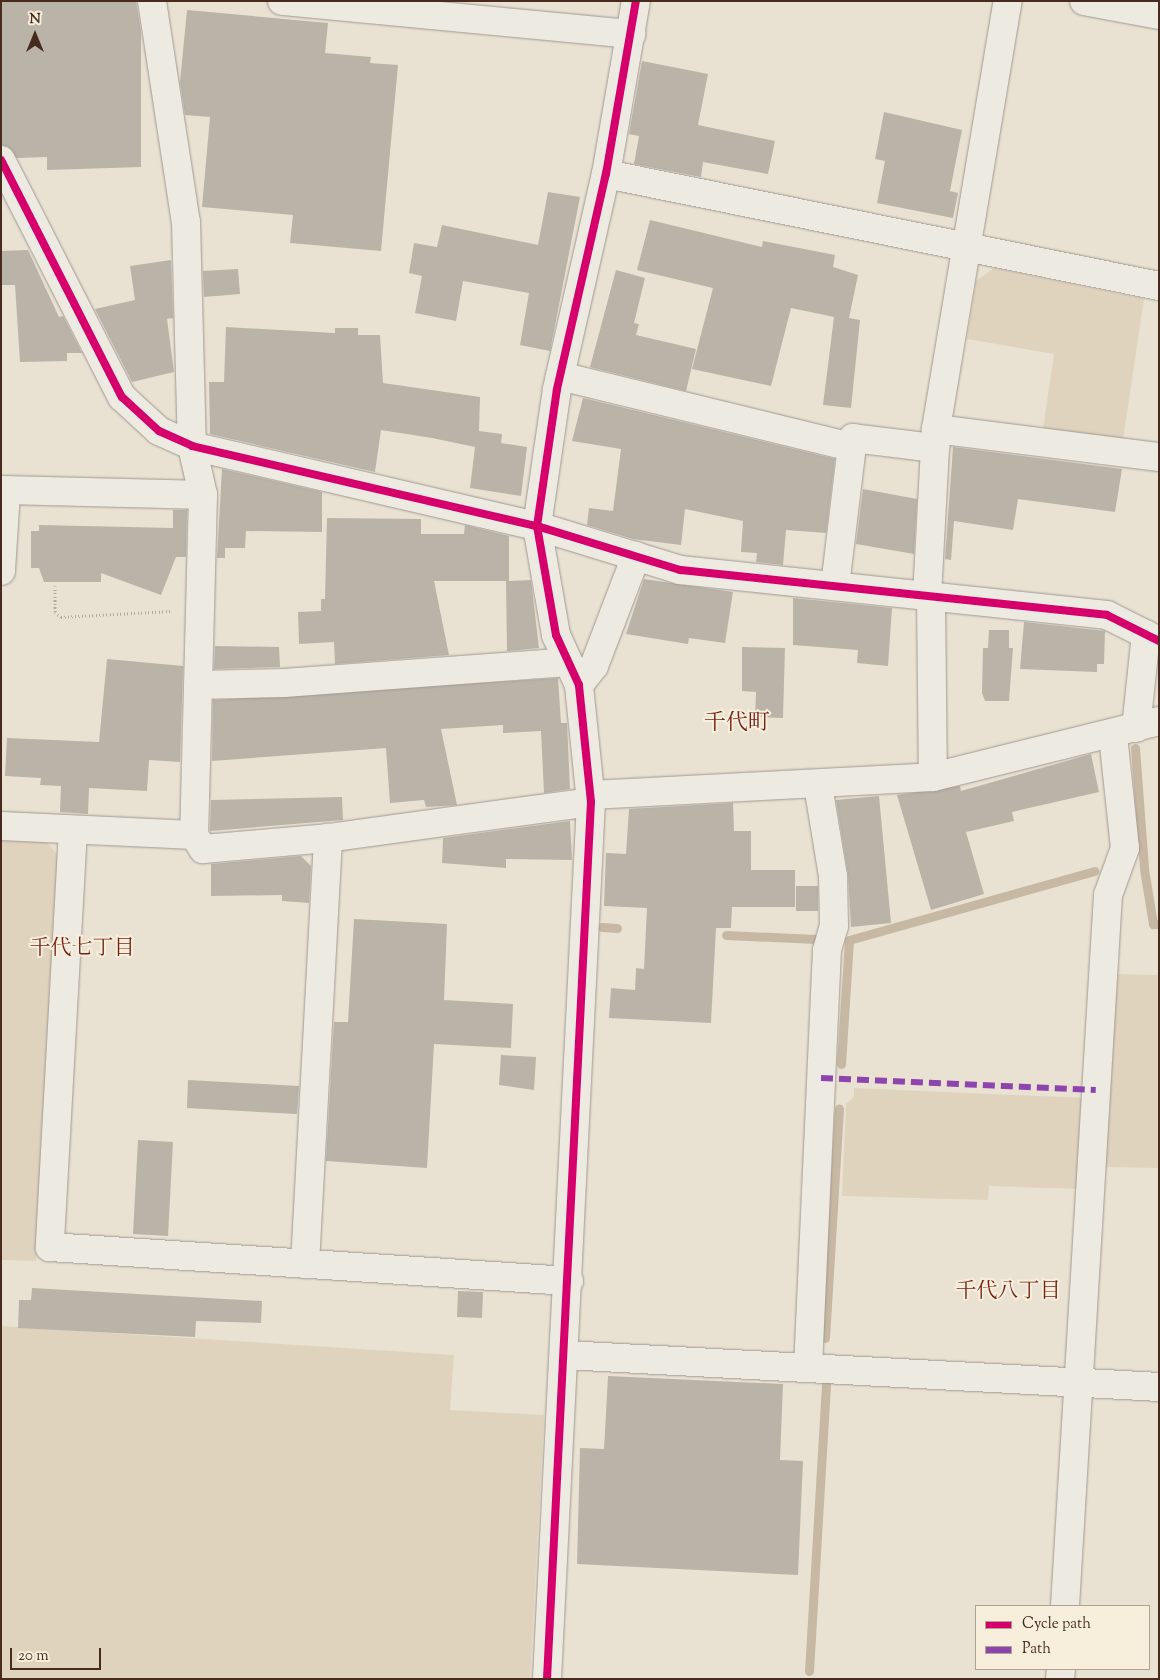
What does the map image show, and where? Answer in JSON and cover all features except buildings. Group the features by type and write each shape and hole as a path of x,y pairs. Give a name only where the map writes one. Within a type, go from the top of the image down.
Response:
{"street":[{"path":"152,1 186,222 192,446 203,495 194,835 203,849 328,838 591,798 933,777 1136,728"},
{"path":"282,1 347,4 631,34"},
{"path":"547,1679 566,1355 591,798 574,673 556,635 537,526 560,376 606,174 636,1"},
{"path":"933,777 929,596 936,438 966,245 1008,1"},
{"path":"1084,1 1159,15"},
{"path":"1,160 122,397 159,431 192,446 537,526 680,570 1107,615 1153,638 1136,728 1124,848 1108,895 1064,1605"},
{"path":"606,174 966,245 1159,286"},
{"path":"560,376 852,447"},
{"path":"835,586 853,438 936,438 1159,457"},
{"path":"1,571 3,490 203,495"},
{"path":"198,685 574,673 594,666 636,556"},
{"path":"808,1368 828,950 834,926 833,876 818,785"},
{"path":"1,826 194,835"},
{"path":"73,830 50,1247 569,1281"},
{"path":"305,1264 328,838"},
{"path":"566,1355 1159,1387"}],"path":[{"path":"55,586 55,612 61,617 200,612"}],"shaded area":[{"path":"994,268 1144,299 1123,440 1043,429 1054,354 967,339 976,281"},
{"path":"1,838 46,841 58,856 36,1261 1,1260"},
{"path":"1115,974 1159,975 1159,1168 1105,1167"},
{"path":"854,1088 1084,1098 1080,1189 989,1186 988,1200 842,1196 846,1104 854,1097"},
{"path":"1,1326 454,1355 450,1410 544,1415 530,1679 1,1679"}],"waterway":[{"path":"1135,748 1144,869 1153,924 1159,924"},
{"path":"841,1064 849,940 1094,871"},
{"path":"602,927 617,928"},
{"path":"726,935 816,939"},
{"path":"825,1338 839,1108"},
{"path":"809,1671 826,1384"}],"marked path":[{"path":"821,1078 1096,1090"}],"cycle path":[{"path":"547,1679 591,802 579,685 556,635 537,526 557,389 606,174 636,1"},
{"path":"1,160 122,397 159,431 192,446 537,526 680,570 1107,615 1159,641"}],"district":[{"name":"千代町","path":"737,725"},
{"name":"千代七丁目","path":"82,949"},
{"name":"千代八丁目","path":"1008,1292"}]}
